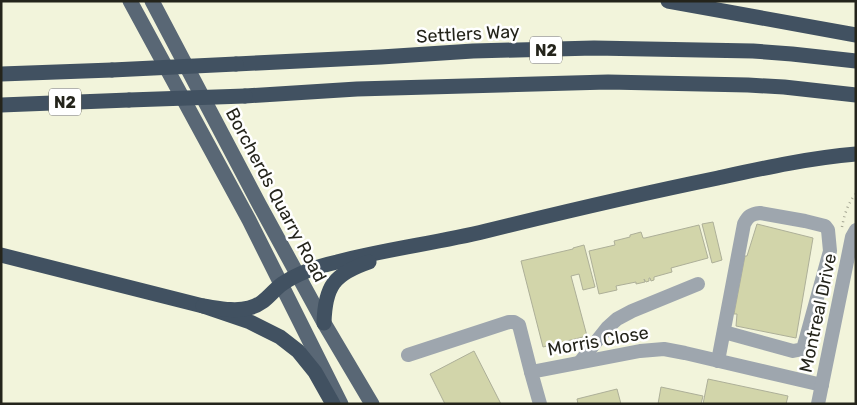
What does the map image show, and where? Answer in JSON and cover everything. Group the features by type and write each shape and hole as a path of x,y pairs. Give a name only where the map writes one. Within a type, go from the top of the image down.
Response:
{"highway":[{"path":"668,1 856,35"},
{"name":"Settlers Way","path":"1,74 594,48 754,51 856,62"},
{"name":"N2","path":"1,105 245,96 357,89 608,82 784,86 856,95"},
{"path":"204,306 240,310 252,308 266,299 281,285 298,275 338,262 418,246 705,180 812,159 856,154"},
{"path":"324,323 325,304 331,287 339,277 361,265 418,246"},
{"path":"1,254 204,306 250,322 273,333 292,346 310,365 333,404"}],"main road":[{"name":"Borcherds Quarry Road","path":"130,1 249,220 341,404"},
{"name":"Borcherds Quarry Road","path":"152,1 324,323 372,404"}],"street":[{"path":"718,361 744,224 748,217 760,213 825,226 828,230 830,251 803,349 793,351 724,332"},
{"name":"Montreal Drive","path":"818,404 852,237 856,230"},
{"path":"580,362 607,328 617,319 698,284"},
{"path":"408,355 514,322 518,325 531,372"},
{"name":"Morris Close","path":"540,404 531,372 640,351 664,349 822,385"}],"building":[{"path":"713,222 722,260 712,263 702,224"},
{"path":"757,224 813,238 796,338 736,326 737,314 734,314 745,256 747,256"},
{"path":"699,225 708,258 671,268 672,272 654,277 654,280 651,281 649,278 649,281 646,282 644,279 645,282 616,286 617,290 599,294 589,251 615,245 614,241 641,232 643,238 645,238"},
{"path":"584,245 595,287 583,290 579,274 571,276 587,336 543,347 521,261"},
{"path":"474,351 501,404 445,404 430,374"},
{"path":"708,379 788,396 786,404 703,404"},
{"path":"661,387 703,396 701,404 658,404"},
{"path":"617,389 621,404 578,404 577,399"}]}
